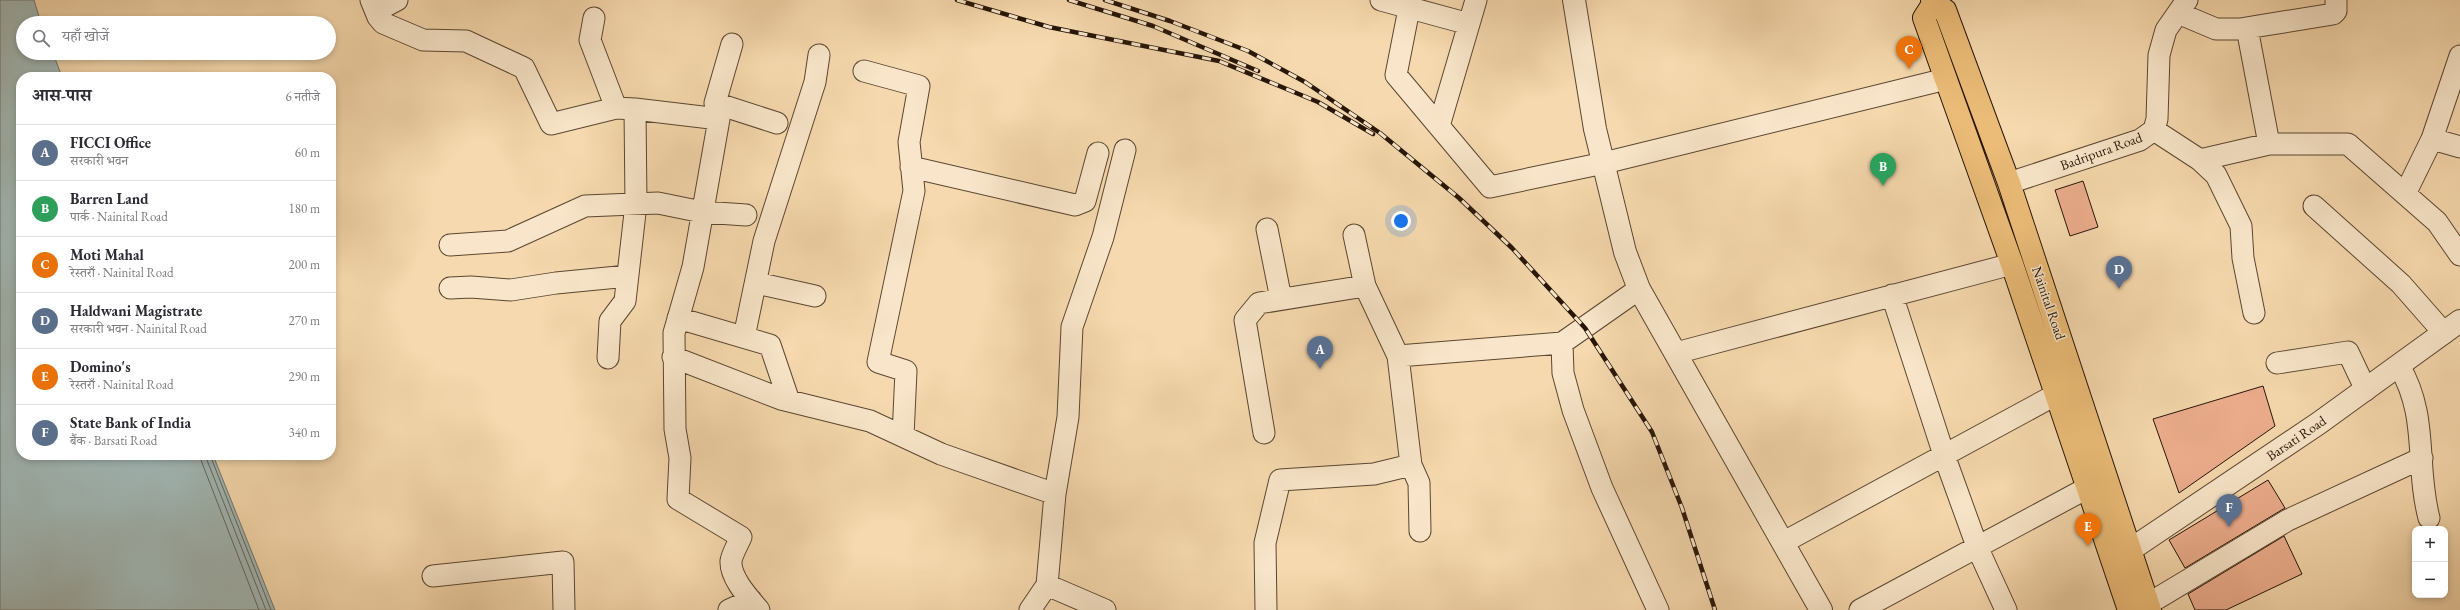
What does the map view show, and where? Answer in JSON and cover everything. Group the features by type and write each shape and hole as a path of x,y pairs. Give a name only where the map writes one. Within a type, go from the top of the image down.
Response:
{"highway":[{"name":"Nainital Road","path":"1933,2 1944,10 2008,183 2077,385 2130,550 2143,608 2089,487 1986,190 1924,18 1933,2"},
{"path":"1986,190 2008,183"},
{"path":"2057,394 2077,385"}],"street":[{"path":"397,0 373,6 384,23 423,40 466,41 524,68 551,124 626,109 717,111 777,123"},
{"path":"1439,126 1476,0"},
{"path":"1574,0 1595,129 1624,252 1640,290 1784,542 1821,610"},
{"path":"2182,7 2216,29 2247,28 2333,14 2336,11 2336,0"},
{"path":"1469,24 1396,4 1396,75 1490,187 1604,163 1946,79"},
{"name":"Badripura Road","path":"2008,183 2140,140 2154,130 2157,119 2159,55 2166,30 2182,7"},
{"path":"594,18 590,40 626,109 636,204 625,301 610,321 608,358"},
{"path":"2247,28 2269,144"},
{"path":"729,610 755,605 734,573 731,560 741,537 678,499 680,458 674,429 673,357 674,333 692,267 717,111 732,44"},
{"path":"744,337 764,241 816,82 819,55"},
{"path":"2405,194 2432,139 2460,56"},
{"path":"864,71 919,86 909,142 914,191 878,362 906,371 903,436"},
{"path":"2154,130 2200,160 2216,176 2241,226 2242,258 2254,313"},
{"path":"2432,139 2460,147"},
{"path":"2200,160 2269,144 2348,144 2437,222 2460,255"},
{"path":"1030,610 1047,585 1055,494 1068,417 1072,326 1103,237 1125,150"},
{"path":"911,167 1075,205 1085,202 1098,153"},
{"path":"450,245 508,241 585,206 658,203 702,212 746,215"},
{"path":"2314,206 2401,284 2452,327"},
{"path":"1267,229 1281,300"},
{"path":"1354,234 1365,286 1398,356 1411,465 1420,483 1420,531"},
{"path":"1676,353 2012,264"},
{"path":"450,288 471,287 511,290 556,283 628,276"},
{"path":"756,282 815,296"},
{"path":"1264,433 1245,320 1259,303 1365,286"},
{"path":"1398,356 1562,343 1640,290"},
{"path":"1892,295 1944,455 1978,548 2006,610"},
{"path":"678,318 770,345 789,401"},
{"name":"Barsati Road","path":"2130,550 2366,390 2452,327"},
{"path":"1562,343 1563,372 1573,410 1602,488 1658,610"},
{"path":"2277,363 2348,352 2366,390"},
{"path":"673,357 727,379 789,401 870,421 941,454 1055,494"},
{"path":"2399,366 2415,400 2422,458 2423,494 2429,518"},
{"path":"1784,542 2057,394"},
{"path":"2143,608 2288,520 2422,458"},
{"path":"1266,610 1265,543 1280,480 1374,474 1411,465"},
{"path":"1860,610 1978,548 2089,487"},
{"path":"433,576 559,561 564,565 564,610"},
{"path":"1047,585 1105,610"}],"water":[{"path":"0,0 34,0 39,16 16,16 16,60 56,60 60,72 16,72 16,460 215,460 275,610 0,610"}],"building":[{"path":"2083,181 2098,227 2070,236 2055,190"},
{"path":"2263,386 2275,426 2179,493 2153,419"},
{"path":"2268,480 2285,508 2185,568 2169,540"},
{"path":"2284,536 2302,574 2226,610 2195,610 2188,594"}],"railway":[{"path":"957,0 1049,27 1219,61 1318,102 1373,134"},
{"path":"1069,0 1153,26 1258,71"},
{"path":"1105,0 1170,21 1248,51 1305,82 1380,133 1459,198 1512,248 1585,328 1652,432 1682,508 1715,610"}],"place":[{"name":"Moti Mahal","path":"1909,69"},
{"name":"Barren Land","path":"1883,186"},
{"name":"Haldwani Magistrate","path":"2119,289"},
{"name":"FICCI Office","path":"1320,369"},
{"name":"State Bank of India","path":"2229,527"},
{"name":"Domino's","path":"2088,546"}]}
